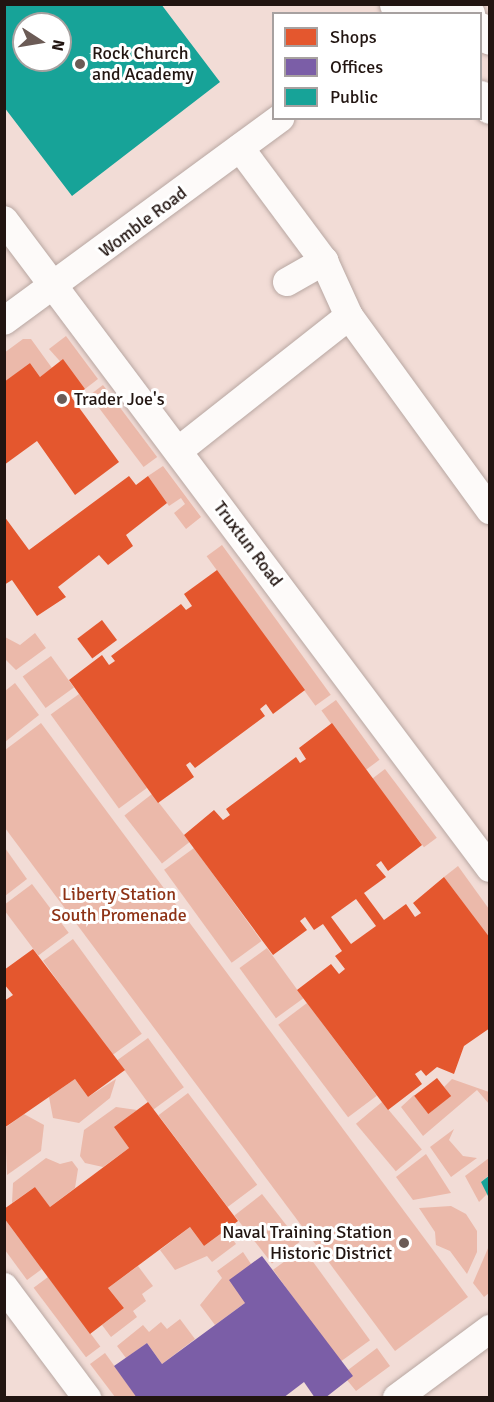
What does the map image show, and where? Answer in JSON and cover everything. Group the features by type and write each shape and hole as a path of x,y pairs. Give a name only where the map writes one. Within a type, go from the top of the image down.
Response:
{"street":[{"name":"Womble Road","path":"4,321 277,120"},
{"path":"240,148 324,261 349,316 489,510"},
{"name":"Truxtun Road","path":"4,220 55,285 489,868"},
{"path":"287,282 324,261"},
{"path":"178,451 349,316"},
{"path":"4,1287 87,1398"},
{"path":"397,1398 489,1329"}],"green space":[{"path":"66,336 98,379 85,389 49,349"},
{"path":"23,339 31,339 52,368 40,377 30,363 5,382 4,353"},
{"path":"103,385 157,457 144,467 89,395"},
{"path":"163,466 201,517 186,529 174,513 185,504 181,498 169,506 148,476"},
{"path":"222,545 331,695 315,706 207,556"},
{"path":"35,633 46,648 16,670 5,659 5,637 20,645"},
{"path":"51,656 74,688 46,708 23,677"},
{"path":"15,683 39,715 5,742 5,691"},
{"path":"79,694 147,788 119,808 51,715"},
{"path":"336,700 379,760 365,770 321,711"},
{"name":"Liberty Station South Promenade","path":"41,723 468,1297 395,1351 5,828 5,750"},
{"path":"385,769 437,838 424,847 372,779"},
{"path":"152,794 190,842 162,864 124,816"},
{"path":"5,848 27,879 5,896"},
{"path":"194,848 262,941 232,963 164,870"},
{"path":"458,866 489,909 489,938 444,877"},
{"path":"32,884 69,933 38,956 4,910 4,905"},
{"path":"73,939 142,1034 112,1055 43,961"},
{"path":"267,948 303,998 276,1018 239,968"},
{"path":"307,1003 377,1096 348,1117 278,1025"},
{"path":"148,1038 184,1087 153,1110 117,1060"},
{"path":"75,1079 88,1097 116,1079 110,1098 79,1123 53,1118 49,1097"},
{"path":"452,1079 489,1092 489,1104 477,1090 423,1136 401,1107 414,1095 428,1113 450,1096 444,1087"},
{"path":"188,1093 257,1185 228,1207 158,1115"},
{"path":"382,1102 422,1149 396,1171 356,1124"},
{"path":"116,1107 137,1110 115,1127 129,1148 103,1167 85,1163 80,1156 84,1130"},
{"path":"24,1114 44,1125 41,1151 7,1175 5,1128"},
{"path":"454,1129 449,1140 463,1156 477,1158 451,1177 430,1147"},
{"path":"426,1154 451,1193 413,1200 396,1177"},
{"path":"46,1158 60,1164 72,1161 78,1169 75,1188 50,1207 35,1187 12,1203 13,1183"},
{"path":"489,1158 489,1175 481,1182 489,1192 479,1202 465,1176"},
{"path":"262,1194 300,1242 272,1264 234,1216"},
{"path":"451,1206 466,1214 477,1231 477,1252 467,1274 450,1251 436,1245 435,1232 419,1208"},
{"path":"4,1218 42,1269 27,1280 5,1250"},
{"path":"190,1227 204,1246 226,1230 236,1244 212,1262 207,1256 175,1270 160,1250"},
{"path":"489,1246 489,1293 484,1297 473,1283"},
{"path":"303,1248 370,1340 340,1362 273,1270"},
{"path":"243,1252 251,1264 245,1303 215,1325 200,1305 222,1278 217,1271"},
{"path":"138,1266 153,1286 142,1294 146,1301 133,1311 137,1317 111,1337 102,1325 124,1308 108,1288"},
{"path":"48,1277 100,1346 86,1357 34,1288"},
{"path":"180,1319 195,1339 162,1364 147,1343 126,1358 117,1346 143,1325 149,1332 161,1322 167,1329"},
{"path":"377,1348 390,1366 356,1391 347,1380 352,1376 348,1370"},
{"path":"105,1353 137,1397 115,1397 90,1364"}],"building: Shops":[{"path":"63,359 85,389 72,398 119,462 75,495 37,441 4,465 4,382 30,363 40,377"},
{"path":"129,476 136,485 148,476 167,503 126,535 133,546 108,565 99,555 58,587 66,597 37,616 12,580 4,585 4,516 29,550"},
{"path":"217,570 305,690 273,714 266,704 260,709 265,716 195,768 190,762 186,765 194,777 158,803 69,680 102,655 109,665 115,661 111,656 181,604 186,610 192,606 184,594"},
{"path":"102,620 117,640 92,659 77,639"},
{"path":"332,723 422,845 388,871 381,861 376,865 386,877 364,893 384,920 406,904 415,917 421,913 413,903 444,877 490,938 490,1028 464,1046 454,1074 437,1067 426,1076 421,1070 415,1074 422,1084 388,1110 297,990 331,964 339,974 345,969 335,956 342,951 323,924 314,930 305,917 300,921 307,930 273,955 184,835 214,810 223,820 230,815 226,809 296,757 300,763 306,759 299,748","holes":["356,899 376,926 351,944 331,917"]},
{"path":"33,949 125,1070 88,1097 75,1079 4,1128 4,1001 13,995 4,984 4,970"},
{"path":"437,1078 451,1096 428,1114 414,1096"},
{"path":"148,1102 238,1221 204,1246 190,1227 108,1288 124,1308 90,1334 4,1218 4,1209 35,1187 50,1207 129,1148 114,1127"}],"building: Offices":[{"path":"262,1256 353,1376 325,1398 315,1398 304,1382 283,1398 137,1398 114,1366 147,1343 162,1364 245,1303 229,1280"}],"building: Public":[{"path":"4,4 161,4 220,82 72,196 4,107"},
{"path":"490,1175 490,1200 481,1182"}],"place":[{"name":"Rock Church and Academy","path":"80,64"},
{"name":"Trader Joe's","path":"62,399"},
{"name":"Naval Training Station Historic District","path":"404,1243"}]}
